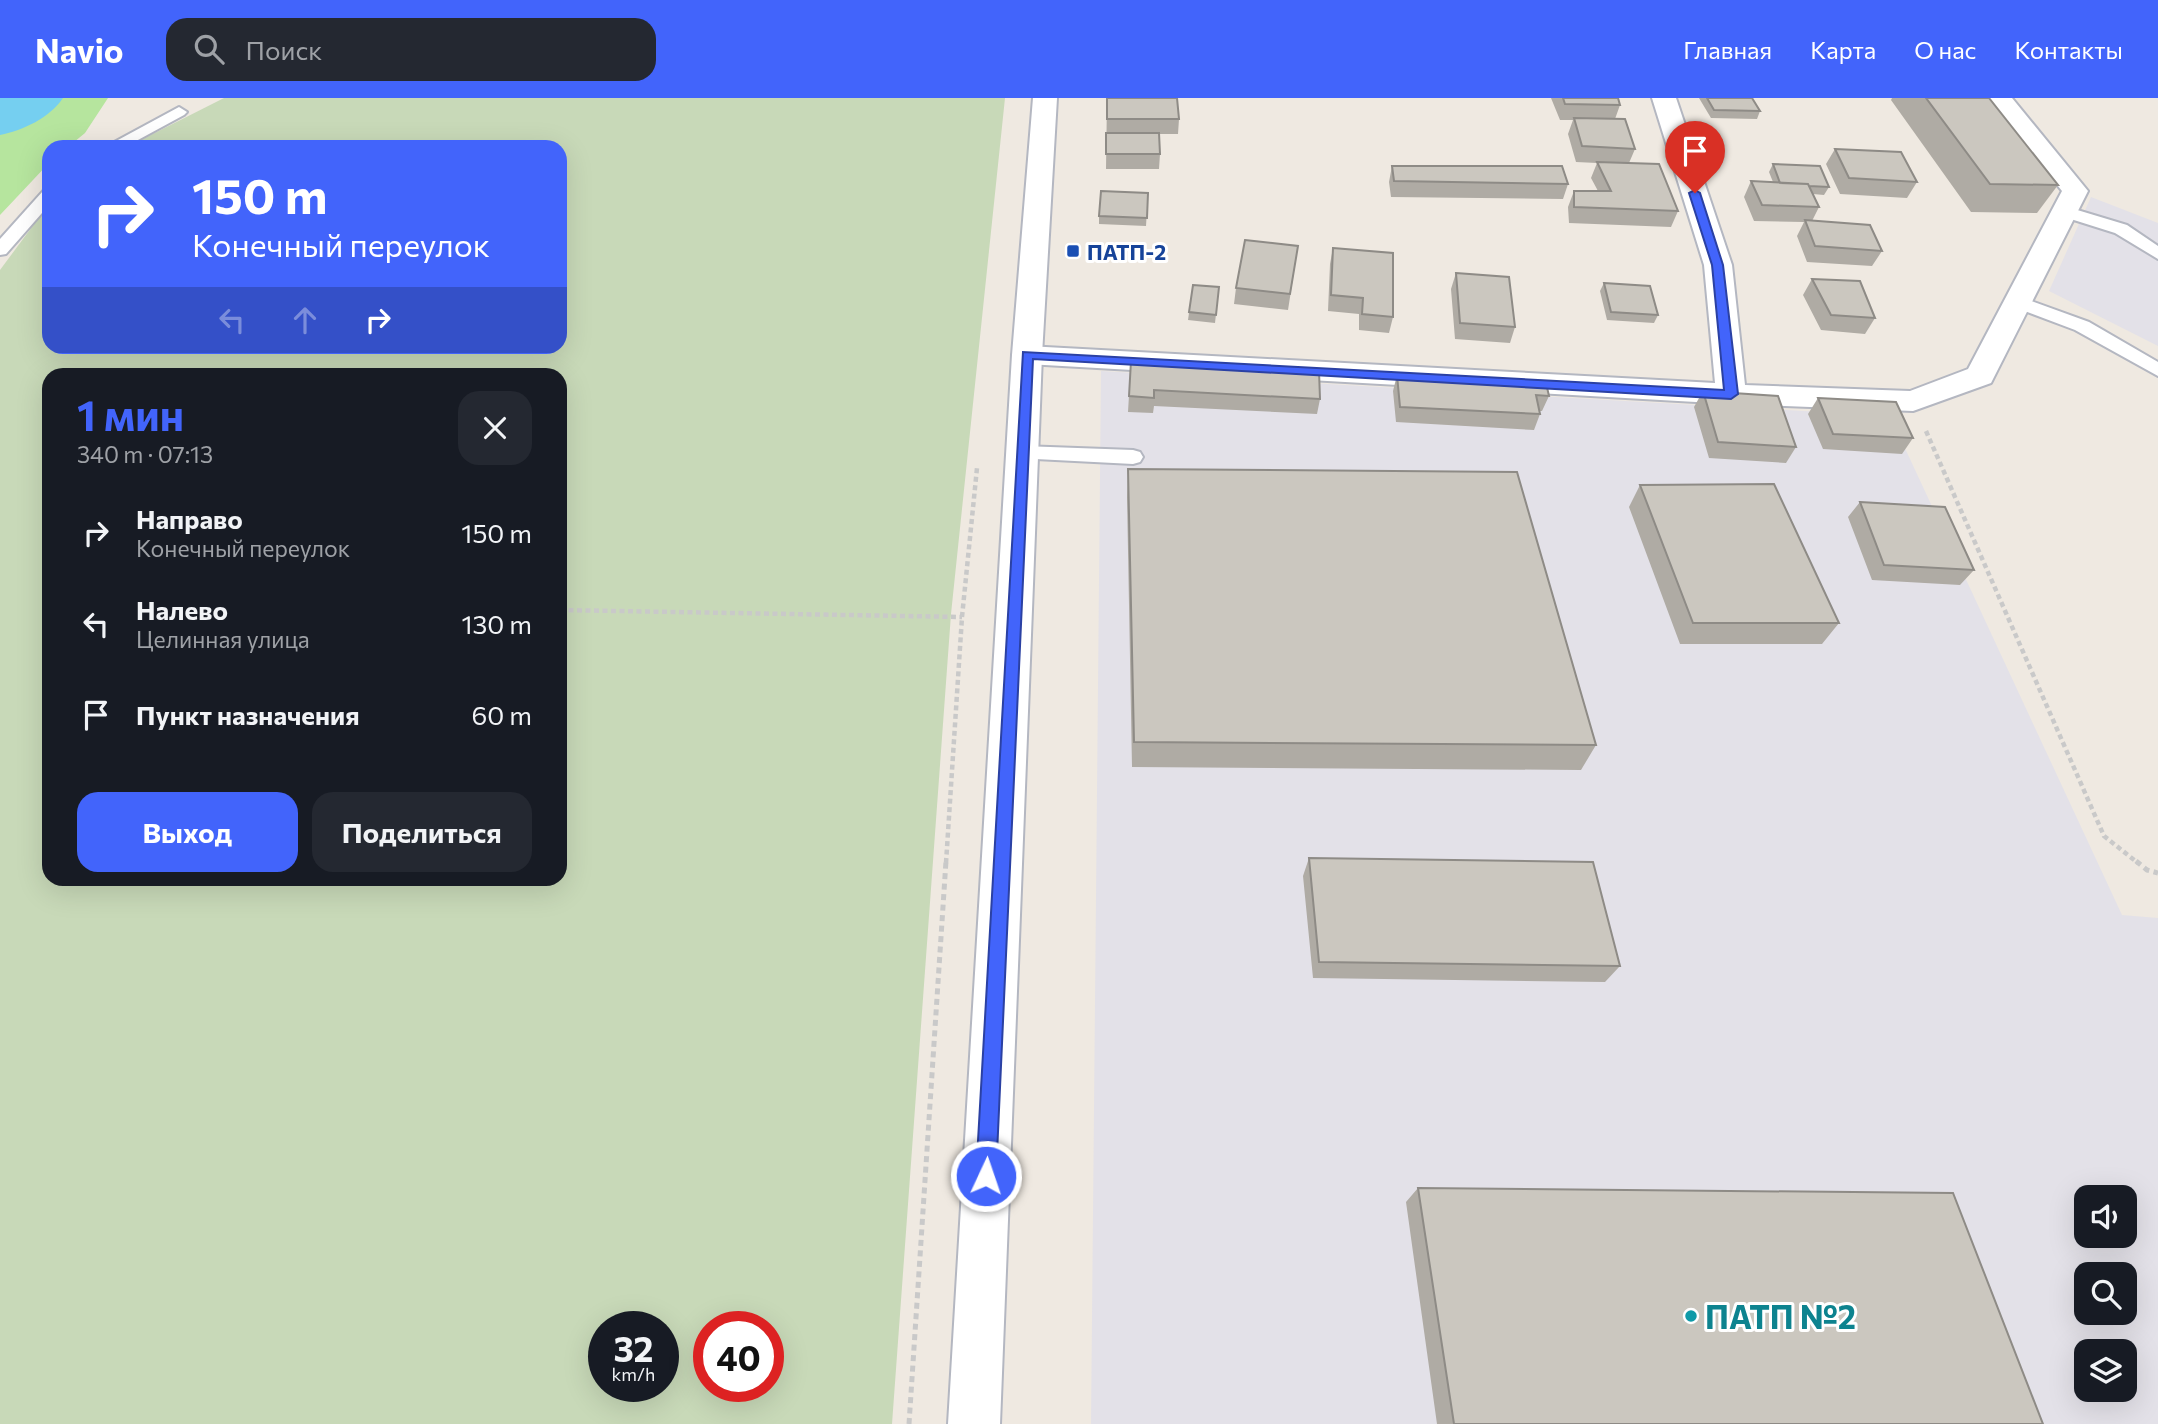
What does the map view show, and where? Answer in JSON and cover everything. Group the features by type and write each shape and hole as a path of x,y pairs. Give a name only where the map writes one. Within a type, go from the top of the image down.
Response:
{"street":[{"path":"974,1424 1027,355 1045,98"},
{"path":"1664,98 1717,265 1731,394"},
{"path":"1027,355 1731,394 1913,401 1980,376 2020,303 2075,191 1999,98"}],"lane":[{"path":"126,140 180,112"},
{"path":"0,250 42,203"},
{"path":"2064,211 2121,229 2158,254"},
{"path":"2020,303 2082,326 2158,370"},
{"path":"1022,453 1133,457"}],"path":[{"path":"1913,401 2104,836 2147,870 2158,873"},
{"path":"909,1424 962,617 977,466"},
{"path":"567,610 962,617"}],"shaded area":[{"path":"2091,197 2158,223 2158,346 2049,291"},
{"path":"1101,371 1890,416 2122,915 2158,918 2158,1424 1091,1424"}],"green space":[{"path":"0,98 108,98 85,133 76,140 42,140 42,170 0,215"},
{"path":"224,98 1005,98 951,614 892,1424 0,1424 0,270 42,213 42,354 567,354 567,140 141,140"}],"building":[{"path":"1107,98 1177,98 1179,119 1107,119"},
{"path":"1563,98 1618,98 1620,105 1565,104"},
{"path":"1707,98 1752,98 1760,111 1714,110"},
{"path":"1926,98 1989,98 2058,185 1990,184"},
{"path":"1574,118 1625,119 1635,149 1582,146"},
{"path":"1106,133 1159,133 1160,154 1106,154"},
{"path":"1835,149 1901,152 1917,182 1849,178"},
{"path":"1597,162 1659,164 1678,211 1574,207 1574,191 1611,191"},
{"path":"1773,164 1820,166 1829,187 1780,183"},
{"path":"1392,166 1562,166 1568,184 1394,181"},
{"path":"1751,181 1808,184 1819,207 1762,205"},
{"path":"1101,191 1148,193 1147,218 1099,216"},
{"path":"1805,220 1870,225 1882,251 1815,246"},
{"path":"1245,240 1298,246 1290,294 1236,288"},
{"path":"1333,248 1393,253 1393,317 1362,314 1363,298 1331,295"},
{"path":"1456,273 1509,277 1515,327 1460,323"},
{"path":"1812,279 1860,281 1875,318 1831,315"},
{"path":"1604,283 1650,286 1658,315 1611,312"},
{"path":"1193,285 1219,287 1216,315 1189,312"},
{"path":"1131,361 1319,371 1320,399 1154,390 1154,398 1129,396"},
{"path":"1397,375 1546,383 1549,396 1536,395 1540,414 1400,407"},
{"path":"1703,391 1778,396 1796,447 1718,442"},
{"path":"1818,398 1896,402 1913,438 1833,434"},
{"path":"1128,469 1517,472 1596,745 1134,742"},
{"path":"1774,484 1839,623 1693,623 1640,485"},
{"path":"1860,502 1945,507 1974,570 1884,565"},
{"path":"1309,858 1593,862 1620,966 1319,962"},
{"name":"ПАТП №2","path":"1418,1188 1953,1193 2043,1424 1454,1424"}],"waterway":[{"path":"0,119 36,98"}],"place":[{"name":"ПАТП-2","path":"1073,251"},
{"name":"ПАТП №2","path":"1691,1316"}],"route":[{"path":"986,1176 1027,355 1731,394 1717,265 1695,193"}]}
